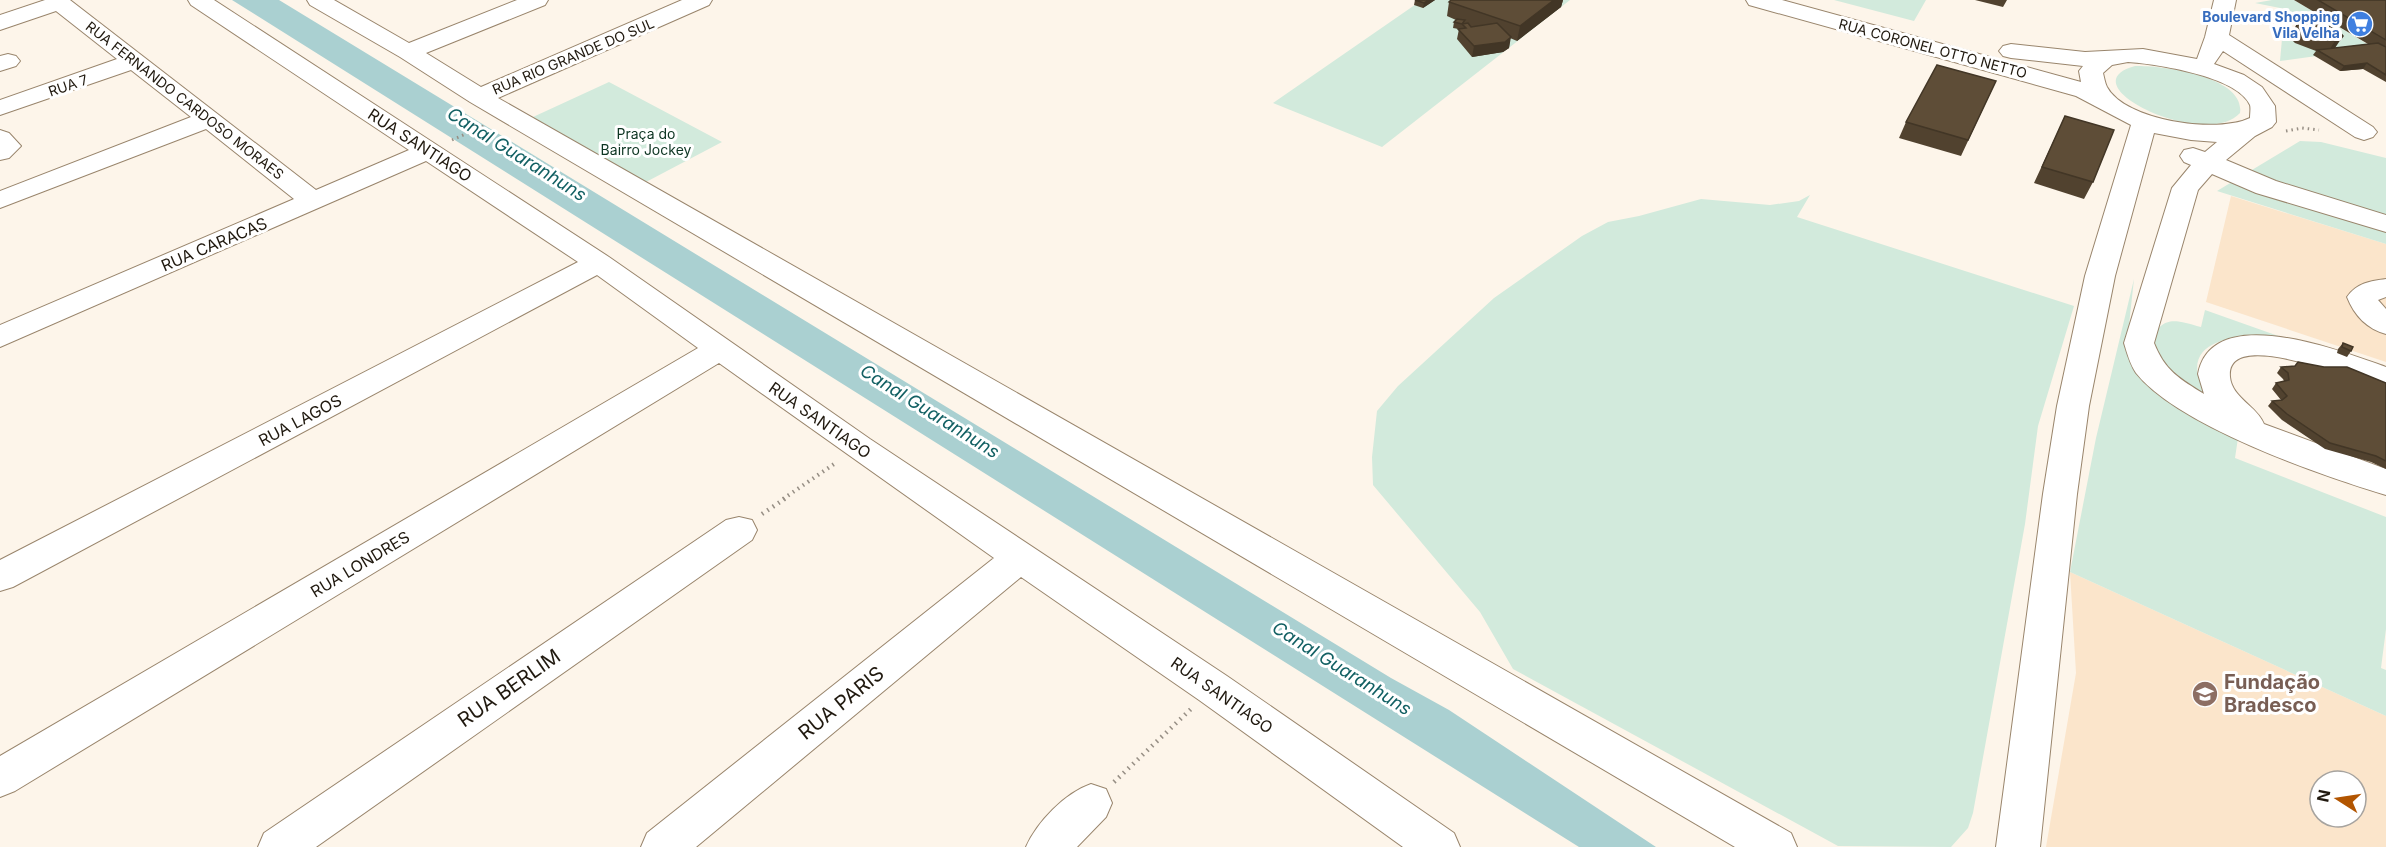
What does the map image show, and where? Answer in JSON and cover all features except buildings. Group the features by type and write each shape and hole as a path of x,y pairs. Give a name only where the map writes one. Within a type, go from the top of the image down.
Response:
{"street":[{"name":"RUA SANTIAGO","path":"199,0 439,146 858,447 1213,688 1438,847"},
{"path":"408,52 537,0"},
{"name":"RUA RIO GRANDE DO SUL","path":"478,97 701,0"},
{"name":"RUA CORONEL OTTO NETTO","path":"1757,0 2046,79 2132,116"},
{"name":"RUA CORONEL OTTO NETTO","path":"1803,0 1951,39 2009,51 2085,59 2128,55"},
{"path":"2203,67 2217,37 2225,0"},
{"path":"0,23 58,2"},
{"name":"RUA FERNANDO CARDOSO MORAES","path":"58,2 314,201"},
{"path":"339,5 478,97 627,181 1775,847"},
{"path":"2217,37 2375,135"},
{"path":"2375,135 2280,110 2256,97 2235,81 2203,67 2164,57 2128,55 2104,60 2091,70 2092,85 2176,151 2209,162 2266,187 2386,224"},
{"name":"RUA 7","path":"0,108 135,61"},
{"path":"2185,188 2209,162 2245,132 2263,122 2265,114 2280,110"},
{"path":"2132,116 2199,135 2232,135 2245,132"},
{"path":"2018,847 2060,494 2073,406 2132,116"},
{"path":"0,200 209,119"},
{"path":"0,138 8,146 0,152"},
{"name":"RUA CARACAS","path":"0,338 439,146"},
{"path":"2176,151 2181,162 2185,188 2139,343 2142,359 2169,388 2223,418 2263,436 2386,482"},
{"name":"RUA LAGOS","path":"0,577 600,263"},
{"path":"2386,288 2372,290 2362,297 2366,308 2386,324"},
{"path":"2263,436 2234,409 2217,387 2214,371 2216,364 2225,353 2253,345 2289,347 2386,379"},
{"name":"RUA LONDRES","path":"0,778 719,349"},
{"name":"RUA BERLIM","path":"280,847 739,530"},
{"name":"RUA PARIS","path":"663,847 1019,558"},
{"path":"1048,847 1091,803"}],"path":[{"path":"439,146 489,124"},
{"path":"739,530 858,447"},
{"path":"1091,803 1213,688"}],"shaded area":[{"path":"2231,196 2386,244 2386,362 2206,302"},
{"name":"Fundação Bradesco","path":"2070,572 2386,716 2386,847 2046,847 2076,673"}],"green space":[{"path":"1422,0 1570,0 1382,147 1273,103"},
{"path":"1834,0 1926,0 1914,21"},
{"path":"2294,0 2374,48 2280,61 2283,28 2296,30 2297,19 2285,16 2285,9 2255,3"},
{"path":"2135,66 2181,71 2216,82 2230,90 2238,100 2240,113 2223,123 2199,124 2173,120 2148,111 2128,99 2117,87 2118,75"},
{"name":"Praça do Bairro Jockey","path":"609,82 722,142 646,182 533,117"},
{"path":"2300,141 2321,142 2386,158 2386,244 2217,191"},
{"path":"1810,195 1797,217 2074,306 2038,426 2025,524 1973,813 1968,828 1951,847 1838,846 1513,669 1480,612 1373,485 1372,457 1377,411 1398,386 1494,298 1582,236 1608,222 1701,199 1770,205 1799,201"},
{"path":"2134,279 2127,343 2238,438 2235,458 2386,517 2386,629 2381,668 2386,670 2386,716 2070,572 2096,438"},
{"path":"2205,310 2284,338 2250,336 2233,338 2217,342 2205,350 2198,360 2198,375 2206,395 2175,381 2149,344 2159,328 2169,322 2183,322 2201,327"}],"water":[{"name":"Canal Guaranhuns","path":"232,0 279,0 1391,678 1449,710 1656,847 1579,847"}],"place":[{"name":"Boulevard Shopping Vila Velha","path":"2360,24"},
{"name":"Fundação Bradesco","path":"2205,694"}]}
